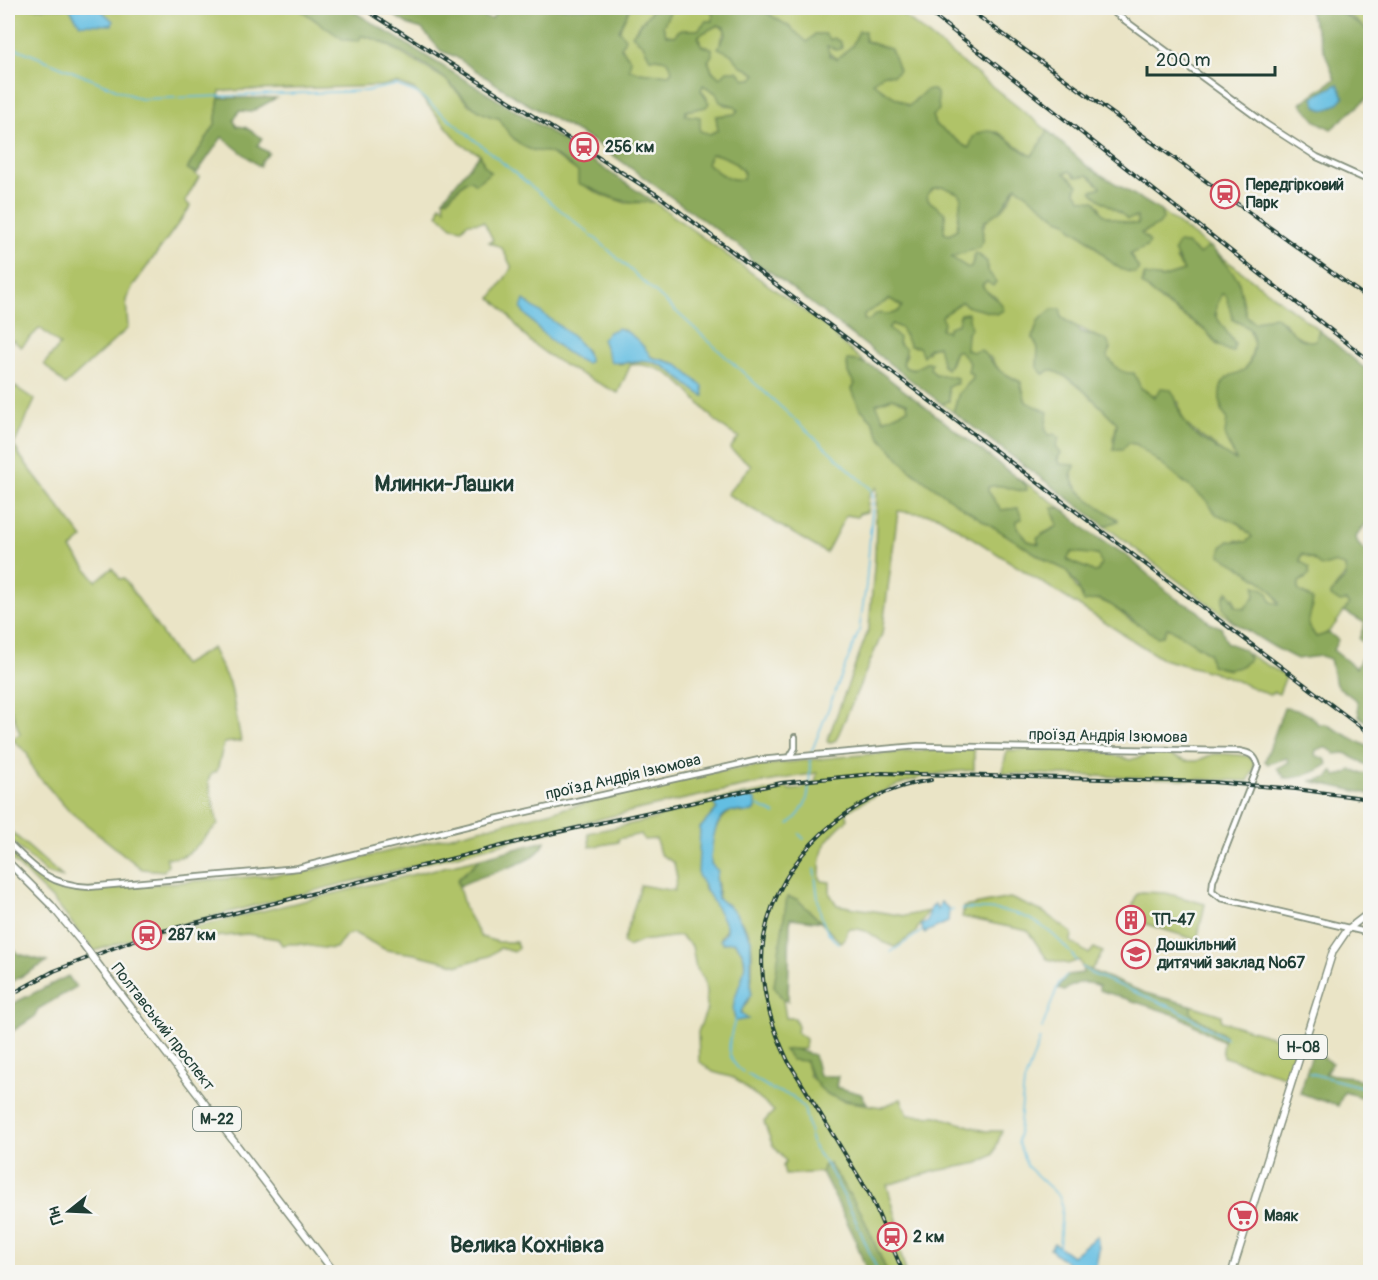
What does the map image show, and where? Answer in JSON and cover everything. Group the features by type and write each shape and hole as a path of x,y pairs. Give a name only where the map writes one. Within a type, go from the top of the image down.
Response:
{"main road":[{"name":"Полтавський проспект","path":"8,862 51,905 83,944 334,1272"},
{"name":"Н-08","path":"1232,1272 1333,951 1348,929 1371,912"}],"street":[{"path":"1108,8 1266,124 1317,156 1371,181"},
{"path":"790,758 795,748 795,737"},
{"name":"проїзд Андрія Ізюмова","path":"8,842 39,873 74,886 298,868 703,771 759,760 918,746 1250,753 1256,758 1258,766 1213,881 1212,891 1216,896 1348,929"},
{"path":"1348,929 1371,933"}],"green space":[{"path":"8,8 298,8 319,23 380,41 445,79 469,105 492,117 499,118 535,151 548,152 569,164 578,171 587,187 599,194 626,203 654,202 833,332 838,340 864,362 847,361 848,373 855,384 859,407 872,420 877,431 909,469 963,508 1049,562 1066,570 1078,591 1111,605 1131,621 1164,630 1167,628 1173,630 1209,653 1217,667 1229,670 1249,660 1248,654 1286,676 1279,694 1274,692 1269,695 1226,676 1162,659 936,515 898,511 882,634 836,740 829,743 827,741 869,628 875,556 877,487 869,495 867,512 857,517 846,515 826,553 727,494 751,465 730,449 739,437 711,417 679,382 651,367 631,364 618,393 563,364 532,343 491,298 512,268 502,248 489,242 493,240 484,222 467,223 462,229 452,227 438,214 440,205 445,208 443,199 448,199 484,165 480,154 462,145 415,90 397,83 380,86 220,91 215,125 188,169 199,177 185,201 190,206 133,286 126,300 128,328 65,385 44,364 60,345 40,328 21,347 13,340 8,345","holes":["524,300 587,351 585,363 551,341","618,328 626,331 651,357 677,364 693,379 686,382 671,371 647,362 619,364"]},
{"path":"298,8 348,8 542,127 654,202 622,201 578,183 578,172 575,169 550,153 524,147 509,134 499,118 482,113 475,108 444,78 427,66 369,37 361,36 359,41 344,40"},
{"path":"382,8 470,8 492,19 499,8 630,8 619,30 625,38 621,48 631,60 629,69 669,75 672,71 669,63 661,59 650,58 643,45 632,35 654,8 672,8 663,26 666,35 675,36 679,30 698,30 706,21 712,21 713,13 708,8 759,8 790,27 807,42 815,34 825,34 830,40 834,38 841,42 842,48 838,50 827,46 830,56 837,59 852,46 859,31 865,31 865,41 891,49 899,70 894,75 884,74 873,82 909,106 926,90 933,90 937,93 939,110 932,116 935,124 969,148 973,137 990,131 1004,137 1032,156 1048,131 1088,167 1161,211 1163,219 1159,225 1141,233 1150,242 1147,247 1130,254 1139,269 1135,273 1128,272 1109,261 1067,222 1059,219 1016,186 1001,210 985,221 982,226 983,241 979,248 951,257 968,268 971,268 976,253 987,262 988,271 996,282 993,286 987,282 982,285 1000,302 1004,310 997,314 969,307 962,302 942,316 944,323 941,329 947,332 949,327 958,324 960,314 968,313 971,329 967,333 966,350 973,352 981,350 1000,371 1020,382 1026,402 1048,412 1045,429 1049,435 1055,434 1059,438 1056,447 1061,453 1057,459 1060,464 1075,465 1071,476 1073,483 1084,495 1118,521 1105,526 953,412 959,393 973,379 968,372 970,363 960,351 955,351 947,369 943,366 938,346 929,348 923,356 919,347 910,346 901,328 892,324 888,328 899,338 898,343 906,349 903,364 906,368 914,370 927,362 932,363 930,368 935,374 957,378 957,383 948,386 949,401 942,404 769,271 752,262 746,251 593,141 517,98 454,56 441,51 422,29 409,25","holes":["718,25 724,27 726,34 718,48 731,54 740,65 756,74 752,79 745,79 737,71 727,71 720,78 712,71 708,61 712,55 712,48 702,46 698,39 699,35","703,85 716,93 720,102 735,106 738,110 735,114 716,116 718,130 710,134 700,131 700,117 685,115 686,111 706,107 709,103 701,90","711,154 725,157 744,173 743,179 738,180 719,173 707,163","1070,171 1078,177 1088,175 1101,187 1091,191 1095,195 1127,219 1137,217 1138,224 1108,217 1102,213 1095,201 1081,199 1075,190 1078,185 1064,173","944,187 958,193 961,197 957,229 949,235 944,233 945,213 928,200 927,195 934,188","890,299 902,306 897,312 876,314 869,321 864,320 864,314"]},
{"path":"630,8 654,8 635,30 636,39 643,45 650,58 670,63 673,71 669,75 629,69 628,56 619,38 623,20"},
{"path":"672,8 708,8 713,13 713,21 706,21 698,30 679,30 675,36 666,35 663,26"},
{"path":"759,8 894,8 1048,131 1032,156 998,132 977,134 969,148 964,146 935,124 932,116 934,112 918,97 909,106 873,82 884,74 875,44 865,40 859,31 852,46 837,59 827,51 827,46 831,45 825,34 815,34 807,43 790,27"},
{"path":"1308,8 1328,9 1342,13 1370,32 1370,96 1331,129 1316,121 1301,103 1335,79"},
{"path":"1333,8 1370,8 1370,32 1350,16"},
{"path":"718,25 726,30 720,42 740,65 756,74 752,79 745,79 740,73 720,78 711,68 708,46 701,46 699,35"},
{"path":"703,85 716,93 724,105 735,106 738,110 735,114 716,117 718,130 710,134 700,132 699,126 685,116 686,111 705,107 707,98 701,89"},
{"path":"219,98 276,98 251,112 239,111 234,120 236,126 245,127 262,138 257,146 269,153 261,161 260,167 222,137 197,173 187,169 215,125"},
{"path":"480,154 484,165 491,172 475,184 471,180 465,181 447,199 443,199"},
{"path":"711,154 725,157 734,163 744,174 744,179 728,178 715,170 707,163"},
{"path":"1070,171 1075,177 1088,175 1101,187 1093,194 1125,216 1137,217 1138,224 1104,215 1101,213 1100,206 1081,199 1075,190 1075,182 1064,173"},
{"path":"1016,186 1059,219 1067,222 1117,267 1134,262 1130,254 1141,247 1147,238 1140,234 1153,228 1162,215 1161,211 1319,330 1316,340 1309,342 1292,333 1285,322 1265,318 1254,323 1246,315 1238,279 1227,269 1222,258 1199,254 1187,244 1176,259 1184,271 1161,278 1144,275 1142,284 1162,302 1206,331 1217,345 1235,344 1218,320 1216,308 1222,294 1227,295 1233,320 1249,328 1254,345 1249,363 1244,370 1227,378 1222,385 1220,402 1221,411 1227,418 1228,444 1236,460 1225,455 1188,426 1182,416 1179,402 1148,393 1117,369 1107,356 1110,348 1093,335 1061,317 1038,321 1033,338 1038,348 1037,367 1044,374 1050,370 1068,378 1095,401 1117,423 1113,441 1136,444 1151,454 1206,500 1216,514 1240,524 1253,536 1246,542 1237,540 1220,555 1263,582 1276,597 1279,605 1271,602 1256,586 1255,596 1244,610 1236,606 1234,597 1223,607 1233,622 1105,526 1118,519 1081,493 1073,479 1072,471 1060,464 1056,445 1045,429 1045,421 1026,402 1021,382 1000,371 990,357 966,350 964,346 968,331 959,317 958,325 942,332 942,316 962,302 967,306 997,314 997,298 984,290 982,285 987,282 987,262 979,254 974,255 971,268 962,266 951,255 973,250 983,241 984,225 987,220 1005,205"},
{"path":"944,187 958,193 961,197 957,229 949,235 944,233 945,213 928,200 927,195 934,188"},
{"path":"1178,243 1187,244 1199,254 1210,246 1238,279 1246,315 1254,323 1274,316 1298,337 1309,341 1316,340 1319,330 1370,373 1370,518 1356,537 1358,544 1370,555 1370,725 1359,716 1357,701 1336,685 1330,659 1321,656 1297,659 1233,622 1223,607 1223,598 1228,591 1236,606 1244,609 1255,596 1255,586 1266,591 1271,602 1279,604 1276,596 1263,583 1220,555 1222,547 1228,541 1246,542 1252,537 1240,524 1216,514 1206,500 1136,444 1128,443 1122,450 1113,450 1117,423 1086,392 1068,378 1050,370 1043,374 1037,367 1038,348 1033,338 1038,321 1052,309 1061,309 1061,317 1082,332 1107,340 1110,348 1107,356 1122,371 1134,373 1141,388 1155,397 1161,388 1170,389 1191,431 1236,460 1225,435 1227,418 1221,404 1220,392 1227,378 1244,370 1250,362 1254,345 1252,334 1246,327 1233,320 1226,295 1222,294 1215,315 1235,344 1233,352 1219,345 1200,326 1163,302 1142,284 1145,275 1162,278 1184,271 1174,251","holes":["1302,554 1313,559 1321,567 1333,563 1345,566 1346,577 1330,595 1340,602 1346,601 1349,605 1344,611 1365,623 1359,639 1368,647 1356,668 1333,650 1338,640 1329,633 1316,637 1308,625 1313,600 1298,590 1299,582 1309,575 1309,568 1300,560"]},
{"path":"890,299 902,306 898,312 880,313 869,321 864,320 864,314"},
{"path":"892,324 901,328 910,346 919,347 928,353 929,348 939,346 942,356 950,366 955,351 960,351 970,363 968,372 973,379 959,393 953,412 942,404 949,401 948,386 957,384 957,378 935,374 930,368 931,363 927,362 915,370 906,368 903,364 907,354 888,328"},
{"path":"847,360 858,361 875,368 1026,485 1027,490 1022,491 993,486 988,487 988,491 1001,510 1018,508 1022,519 1016,521 1017,527 1028,541 1039,544 1037,538 1058,526 1052,508 1061,508 1089,532 1126,555 1176,599 1197,610 1210,623 1221,627 1227,643 1244,649 1249,659 1241,666 1231,669 1211,665 1209,653 1173,630 1167,628 1163,636 1157,637 1100,599 1084,602 1077,585 1066,570 1049,562 963,508 909,469 879,436 872,420 859,407 852,389 855,384 848,373","holes":["892,398 907,403 908,409 884,420 876,404","1072,552 1098,555 1101,563 1098,571 1094,572 1067,559"]},
{"path":"8,382 35,400 14,445 83,538 71,549 96,581 112,568 120,579 124,578 183,665 212,648 231,687 241,741 224,743 217,771 211,774 208,781 218,825 189,853 175,858 166,857 168,864 164,871 142,869 68,810 33,770 27,753 12,739 20,734 12,711 8,707"},
{"path":"892,398 907,403 908,409 884,420 876,410 876,404"},
{"path":"1017,477 1061,508 1052,508 1058,526 1042,534 1040,544 1028,541 1017,527 1018,508 1001,510 988,491 988,487 995,485 1012,487 1021,491 1026,485"},
{"path":"1072,552 1098,555 1101,563 1098,571 1094,572 1067,559"},
{"path":"1302,554 1318,562 1340,563 1345,566 1347,572 1330,595 1346,600 1349,605 1331,629 1322,636 1316,637 1311,629 1308,622 1313,607 1308,596 1298,590 1299,582 1305,579 1309,568 1300,560"},
{"path":"1284,708 1303,712 1318,724 1326,724 1370,748 1370,767 1345,753 1335,754 1322,748 1316,750 1315,755 1325,759 1328,764 1307,774 1285,778 1277,768 1289,762 1287,758 1268,764 1265,761"},
{"path":"974,749 974,770 923,777 877,794 846,812 848,819 825,844 821,858 820,878 822,881 830,882 830,894 837,905 905,916 928,911 915,933 895,947 868,932 848,929 845,939 840,942 809,910 788,897 774,986 783,1000 786,1018 795,1018 797,1032 806,1039 805,1049 785,1050 806,1061 810,1077 844,1101 882,1107 901,1099 908,1115 937,1116 985,1131 1002,1131 993,1155 979,1163 936,1171 887,1185 900,1230 894,1231 906,1272 887,1272 861,1212 829,1164 823,1166 822,1172 785,1175 783,1166 786,1161 772,1144 764,1122 774,1111 734,1078 713,1072 699,1061 698,1032 707,1009 706,991 704,979 696,969 692,946 680,936 642,941 628,947 623,943 641,885 674,891 677,878 674,863 660,854 656,839 644,840 641,834 618,839 618,842 590,847 588,833 649,820 714,800 786,788 802,789 810,782 815,784 817,773 613,816 212,917 94,951 55,902 8,856 8,848 56,890 67,891 300,873 713,772 843,756","holes":["746,797 743,813 731,811 725,815 717,827 710,848 717,879 718,900 741,921 750,936 752,972 749,997 740,1011 743,1016 734,1016 745,968 744,958 734,942 723,943 720,937 727,928 714,900 704,889 700,828 717,809 716,806"]},
{"path":"1007,750 1100,751 1130,760 1152,753 1164,753 1186,761 1197,761 1213,754 1225,754 1248,756 1254,761 1254,769 1248,781 1002,773"},
{"path":"1351,770 1370,775 1370,794 1310,781 1328,778 1332,771 1336,776"},
{"path":"8,829 64,878 46,873 8,838"},
{"path":"545,841 540,850 521,863 460,886 457,880 481,858"},
{"path":"481,858 457,880 465,909 481,937 498,942 516,942 518,948 514,952 500,948 489,956 459,965 415,954 386,950 354,933 346,935 336,948 329,949 296,944 282,945 278,939 247,934 212,937 179,931"},
{"path":"1141,892 1166,893 1205,904 1197,940 1143,923 1145,916 1131,912 1136,895"},
{"path":"787,897 797,899 821,922 790,918 788,1001 783,1000 774,986"},
{"path":"1010,898 1043,912 1072,933 1071,942 1089,954 1094,948 1103,952 1091,970 1082,967 1079,960 1068,964 1047,959 1028,931 962,917 964,907"},
{"path":"8,943 19,954 47,962 8,984"},
{"path":"1082,967 1145,993 1191,1005 1191,1014 1225,1035 1223,1042 1179,1016 1099,990 1099,986 1081,983 1064,991 1058,988 1067,975 1083,973"},
{"path":"68,976 76,987 38,1009 34,1017 8,1034 8,1006"},
{"path":"1191,1005 1221,1015 1221,1021 1297,1044 1287,1077 1224,1057 1222,1050 1224,1035 1190,1014"},
{"path":"794,1049 814,1055 819,1076 838,1076 836,1087 861,1094 867,1103 835,1098 821,1089 810,1073 806,1061 792,1060 784,1050"},
{"path":"1313,1051 1332,1063 1325,1074 1354,1077 1370,1085 1370,1100 1344,1092 1338,1106 1300,1093"},
{"path":"829,1164 861,1212 887,1272 867,1272 853,1234 822,1172 823,1166"}],"water":[{"path":"69,8 99,8 113,21 112,25 80,24"},
{"path":"1338,84 1344,97 1332,107 1319,108 1313,98"},
{"path":"524,300 582,346 588,355 589,362 585,363 567,353 542,333 521,309"},
{"path":"618,328 637,340 651,357 677,364 703,387 704,396 664,366 656,363 648,361 611,362 602,339 609,332"},
{"path":"747,797 756,800 756,809 748,812 734,811 722,818 717,825 711,858 711,864 718,871 716,878 718,899 736,914 751,939 751,994 740,1013 748,1019 736,1021 733,1011 734,1001 745,961 742,952 734,942 723,943 720,940 726,932 726,925 698,875 700,828 717,809 713,803"},
{"path":"941,902 949,909 948,922 924,933 921,925 927,922 930,909 935,904 937,910"},
{"path":"1097,1236 1099,1249 1095,1272 1071,1272 1066,1262 1050,1249 1054,1243 1072,1256"}],"waterway":[{"path":"8,45 140,99 366,91 396,85 417,93 602,244 871,489 873,498 866,585 859,631 811,753"},
{"path":"789,824 797,817 806,802 810,758"},
{"path":"758,806 775,814"},
{"path":"799,834 804,839"},
{"path":"814,869 822,919 831,936 838,943"},
{"path":"962,909 999,910 1028,918 1053,934 1077,961"},
{"path":"948,912 953,910"},
{"path":"891,952 922,931"},
{"path":"1082,967 1092,974 1178,1010 1227,1039"},
{"path":"1042,1028 1059,983 1067,975"},
{"path":"735,1020 729,1048 730,1055 732,1061 743,1072"},
{"path":"1040,1039 1024,1083 1018,1142 1027,1166 1059,1196 1062,1204 1059,1248"},
{"path":"1309,1073 1370,1089"},
{"path":"747,1074 773,1090 792,1096 804,1108 813,1146 830,1170 851,1210 878,1272"}],"railway":[{"path":"363,8 659,196 1370,734"},
{"path":"924,8 1370,361"},
{"path":"967,8 1370,300"},
{"path":"8,996 54,971 147,935 545,835 781,783 882,773 1212,782 1296,789 1370,799"},
{"path":"903,1272 870,1195 788,1061 767,1001 762,953 772,907 785,880 802,854 823,832 847,813 873,798 901,787 931,780"}],"place":[{"name":"256 км","path":"584,147"},
{"name":"Передгірковий Парк","path":"1225,194"},
{"name":"ТП-47","path":"1131,920"},
{"name":"287 км","path":"147,935"},
{"name":"Дошкільний дитячий заклад №67","path":"1136,954"},
{"name":"Маяк","path":"1243,1216"},
{"name":"2 км","path":"892,1237"}],"district":[{"name":"Млинки-Лашки","path":"444,484"},
{"name":"Велика Кохнівка","path":"527,1245"}]}
